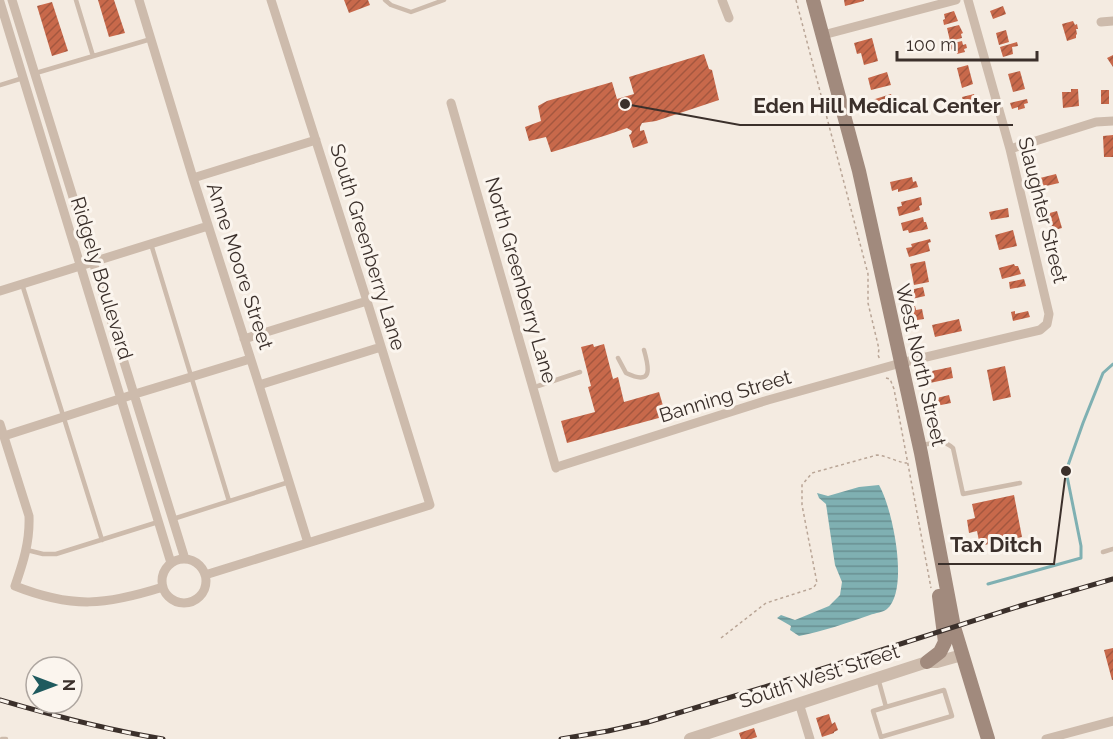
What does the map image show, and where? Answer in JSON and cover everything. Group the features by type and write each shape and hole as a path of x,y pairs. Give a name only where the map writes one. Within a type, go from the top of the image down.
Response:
{"main road":[{"name":"West North Street","path":"813,0 859,171 919,445 954,627 988,739"},
{"path":"927,662 940,652 946,639 938,581 936,534"}],"street":[{"path":"12,0 185,559"},
{"name":"Anne Moore Street","path":"139,0 308,543"},
{"name":"South Greenberry Lane","path":"271,0 430,505 308,543"},
{"path":"722,0 729,18"},
{"path":"823,35 956,0"},
{"name":"Slaughter Street","path":"968,0 1010,149 1049,314 1047,324"},
{"name":"Ridgely Boulevard","path":"0,2 171,563"},
{"path":"1101,22 1113,21"},
{"name":"North Greenberry Lane","path":"451,103 558,467"},
{"path":"1010,149 1096,122 1113,121"},
{"path":"42,139 54,135"},
{"path":"193,178 316,140"},
{"path":"0,291 208,226"},
{"path":"244,339 367,301"},
{"name":"Banning Street","path":"558,467 758,404 901,363 1040,330 1047,324"},
{"path":"260,385 381,347"},
{"path":"4,436 250,359"},
{"path":"0,424 29,516 30,530 27,550 15,586 61,600 90,603 120,599 163,587"},
{"path":"206,575 308,543"},
{"path":"185,559 196,562 206,575 202,594 197,599 183,603 169,597 163,587 162,577 171,563 185,559"},
{"name":"South West Street","path":"690,739 927,662 937,662 962,655"},
{"path":"799,703 810,739"},
{"path":"1046,739 1113,721"}],"lane":[{"path":"76,0 93,56"},
{"path":"385,0 399,9 411,12 444,0"},
{"path":"35,74 151,39"},
{"path":"0,85 23,78"},
{"path":"151,244 229,501"},
{"path":"22,284 102,540"},
{"path":"618,358 626,373 640,378 644,377 648,364 644,350"},
{"path":"538,386 580,372"},
{"path":"919,445 944,442 953,448 963,494 1020,483"},
{"path":"173,519 290,482"},
{"path":"27,550 56,554 158,522"},
{"path":"1103,552 1113,549"},
{"path":"878,678 886,707"},
{"path":"944,690 952,717 880,737 873,711 886,707 944,690"}],"path":[{"path":"796,0 868,274 868,303 879,349 878,355 884,377 890,379 894,389 931,590"},
{"path":"720,638 766,603 813,588 818,583 802,506 802,485 812,473 878,455 908,464"}],"water":[{"path":"879,485 889,511 896,548 898,567 894,599 884,611 799,636 790,630 791,626 777,618 781,615 795,620 829,606 840,595 842,582 835,565 826,504 817,493 828,496 859,487"}],"building":[{"path":"98,0 114,0 125,33 109,37"},
{"path":"344,0 368,0 370,5 349,13"},
{"path":"844,0 864,0 864,1 845,6"},
{"path":"52,2 68,51 52,56 37,6"},
{"path":"1003,6 1006,14 993,19 990,11"},
{"path":"954,11 958,21 944,25 944,14"},
{"path":"1073,21 1075,25 1077,24 1078,29 1076,29 1076,38 1067,41 1062,24"},
{"path":"959,25 963,33 962,38 950,41 947,28"},
{"path":"1006,30 1009,42 999,45 996,33"},
{"path":"872,38 878,61 864,65 861,53 857,54 854,43"},
{"path":"962,41 963,45 966,44 965,52 957,54 956,48 947,51 946,45"},
{"path":"1017,42 1018,46 1012,47 1013,54 1003,57 1000,47"},
{"path":"704,54 709,69 712,70 719,100 656,121 642,123 640,131 644,130 648,143 633,148 629,135 632,131 627,128 552,152 546,137 529,141 525,127 541,121 538,106 547,101 612,82 617,99 634,94 629,77"},
{"path":"1113,55 1113,67 1107,58"},
{"path":"968,65 973,84 962,88 957,68"},
{"path":"1020,71 1025,89 1013,92 1008,74"},
{"path":"887,72 891,85 871,90 868,78"},
{"path":"1071,89 1078,89 1079,106 1063,108 1062,92 1071,92"},
{"path":"1101,90 1109,90 1109,104 1101,104"},
{"path":"891,94 895,105 875,111 872,100"},
{"path":"974,94 978,109 966,112 962,97"},
{"path":"1027,99 1028,103 1024,104 1025,108 1012,109 1010,103"},
{"path":"1113,135 1113,157 1104,157 1103,136"},
{"path":"1056,174 1059,183 1042,187 1040,178"},
{"path":"912,177 918,187 898,192 898,189 892,191 890,182"},
{"path":"921,197 920,210 899,216 897,207 902,206 901,202"},
{"path":"1008,208 1009,217 991,220 989,212"},
{"path":"1057,211 1062,228 1051,231 1046,214"},
{"path":"923,217 928,229 909,233 908,230 903,231 901,223"},
{"path":"1013,230 1017,246 999,250 995,235"},
{"path":"930,239 931,242 928,243 930,251 909,257 906,248 912,247 911,244"},
{"path":"925,261 929,282 914,285 910,264"},
{"path":"1014,264 1018,266 1021,274 1002,279 999,268"},
{"path":"1024,279 1026,286 1010,289 1009,282"},
{"path":"923,287 925,296 903,301 901,292"},
{"path":"915,306 916,310 922,309 924,319 911,321 908,308"},
{"path":"1015,311 1015,314 1028,311 1030,317 1013,321 1011,312"},
{"path":"959,319 962,331 935,337 932,325"},
{"path":"593,344 594,347 604,344 613,379 618,377 624,402 659,392 666,416 567,443 561,421 595,412 581,347"},
{"path":"1005,366 1011,397 993,401 987,370"},
{"path":"951,367 953,378 930,383 927,372"},
{"path":"949,395 951,403 931,407 929,400"},
{"path":"1014,495 1022,537 980,546 977,531 969,533 967,520 975,518 972,504"},
{"path":"1113,648 1113,680 1112,680 1104,650"},
{"path":"829,714 832,724 835,722 838,730 822,737 816,718"},
{"path":"754,728 757,737 741,739 739,733"}],"waterway":[{"path":"988,584 1081,558 1081,546 1066,471 1103,373 1113,364"}],"railway":[{"path":"561,739 648,722 1113,579"},
{"path":"0,700 81,722 163,739"}],"place":[{"name":"Eden Hill Medical Center","path":"625,104"},
{"name":"Tax Ditch","path":"1066,471"}]}
